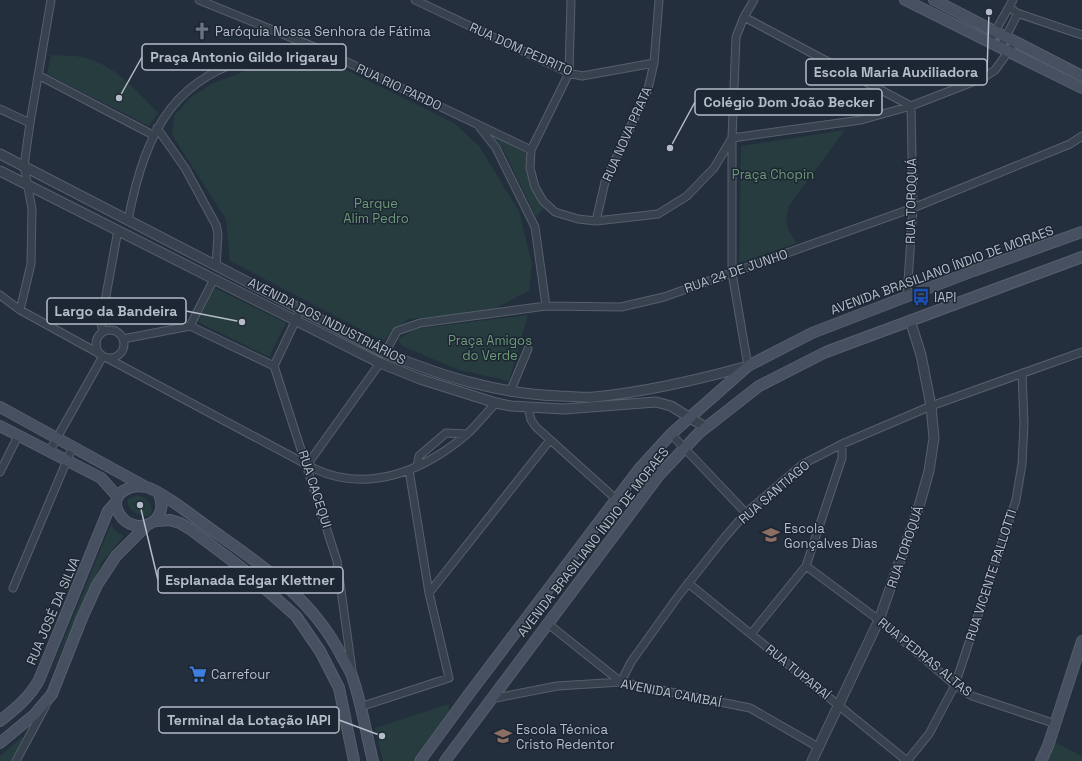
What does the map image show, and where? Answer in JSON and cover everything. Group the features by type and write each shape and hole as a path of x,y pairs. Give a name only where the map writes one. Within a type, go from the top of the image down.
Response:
{"main road":[{"path":"905,0 1082,88"},
{"path":"934,0 1082,76"},
{"name":"AVENIDA BRASILIANO ÍNDIO DE MORAES","path":"420,761 616,499 671,434 748,366 812,333 1082,232"},
{"name":"AVENIDA BRASILIANO ÍNDIO DE MORAES","path":"445,761 660,474 705,427 759,386 826,352 1082,257"},
{"path":"0,407 57,437 158,494 262,565 309,606 334,640 353,678 373,761"},
{"path":"0,426 16,440 49,452 101,478 117,499 118,511 126,521 137,526 170,520 180,523 190,529 243,569 296,616 320,651 339,688 354,761"},
{"path":"117,499 128,488 135,486 146,487"},
{"path":"0,743 35,714 52,694 82,618 107,569 116,556 150,524 161,510 162,504 158,494"},
{"name":"RUA JOSÉ DA SILVA","path":"0,722 33,692 108,512 117,499"},
{"path":"1041,761 1056,724 1082,640"}],"street":[{"path":"20,310 31,264 32,209 24,166 51,0"},
{"name":"RUA RIO PARDO","path":"199,0 324,51 531,150"},
{"name":"RUA DOM PEDRITO","path":"415,0 569,72 582,76 654,64"},
{"path":"571,0 569,72 531,150 530,168 535,187 543,201 555,212 578,219 596,221 658,214 686,196 714,168 732,138"},
{"name":"RUA NOVA PRATA","path":"596,221 605,182 648,89 654,64 659,0"},
{"path":"748,366 732,273 732,138 736,37 744,16 754,0"},
{"path":"989,42 1011,3 1017,12 1082,35"},
{"path":"732,138 861,120 911,106 984,78 995,70 1010,39 1017,12"},
{"path":"744,16 911,106"},
{"path":"1004,50 1010,39"},
{"path":"128,220 136,181 155,131 171,107 190,89 214,71 244,60 276,53 324,51"},
{"path":"38,75 155,131 186,168 216,225 218,234 216,266"},
{"name":"RUA TOROQUÁ","path":"908,296 913,208 911,106"},
{"path":"0,109 30,123"},
{"path":"476,123 496,148 535,227 546,306"},
{"name":"RUA 24 DE JUNHO","path":"385,353 397,331 420,323 546,306 621,308 664,297 913,208 1070,144 1082,136"},
{"name":"AVENIDA DOS INDUSTRIÁRIOS","path":"0,154 385,353 481,386 510,392 530,394 592,397 652,390 748,366"},
{"name":"AVENIDA DOS INDUSTRIÁRIOS","path":"0,171 380,363 401,371 496,403 528,407 564,409 656,402 671,406 705,427"},
{"path":"103,332 101,323 118,230"},
{"path":"158,251 164,239"},
{"path":"190,326 214,279"},
{"path":"0,295 20,310 103,356 307,465 329,474 371,480 417,467 424,464 467,434 496,403"},
{"path":"123,339 190,326 274,366 302,309"},
{"name":"RUA TOROQUÁ","path":"812,761 879,620 930,471 934,438 931,406 921,355 910,320"},
{"path":"115,331 123,339 124,345 119,355 114,358 103,356 96,344 103,332 115,331"},
{"path":"510,392 528,349"},
{"name":"RUA SANTIAGO","path":"621,682 632,662 688,583 746,513 803,464 842,444 931,406 1082,352"},
{"path":"49,452 103,356"},
{"path":"401,371 405,361"},
{"path":"307,465 380,363"},
{"name":"RUA CACEQUI","path":"274,366 337,561 353,678"},
{"name":"RUA VICENTE PALLOTTI","path":"907,761 929,734 955,685 1016,500 1022,464 1024,424 1022,373"},
{"path":"530,394 528,407 531,420 550,440 616,499"},
{"path":"417,467 419,456 446,433 467,434"},
{"path":"671,434 746,513"},
{"path":"0,472 16,440"},
{"path":"429,593 550,440"},
{"path":"751,634 806,566 842,458 842,444"},
{"path":"13,588 68,461 73,446"},
{"path":"360,707 449,678 429,593 409,470"},
{"name":"RUA PEDRAS ALTAS","path":"806,566 879,620 955,685 972,696 1056,724"},
{"name":"RUA TUPARAÍ","path":"688,583 839,704 907,761"},
{"path":"547,623 621,682"},
{"name":"AVENIDA CAMBAÍ","path":"490,699 557,686 621,682 750,708 818,747"},
{"path":"16,761 52,694"}],"green space":[{"path":"51,55 82,57 104,65 124,79 158,113 149,126 47,74"},
{"name":"Parque Alim Pedro","path":"324,59 454,123 479,146 519,211 532,264 529,291 492,310 408,319 383,341 230,261 226,219 172,135 174,116 190,98 211,84 263,64"},
{"name":"Praça Chopin","path":"845,130 789,206 786,221 787,226 790,234 797,243 739,263 741,146"},
{"path":"493,137 526,153 530,184 537,197 548,209 543,209 536,217 503,149"},
{"path":"215,288 286,323 269,357 198,322"},
{"name":"Praça Amigos do Verde","path":"528,315 509,381 459,370 402,346 398,339 415,329"},
{"path":"138,495 146,499 151,505 152,511 149,516 137,514 129,506 128,499"},
{"path":"111,524 114,530 124,536 102,562 46,684"},
{"path":"449,704 449,711 412,761 383,761 375,728"},
{"path":"22,737 25,739 12,761 0,761 0,756"},
{"path":"1055,742 1082,756 1082,761 1045,761"}],"place":[{"name":"Escola Maria Auxiliadora","path":"989,12"},
{"name":"Paróquia Nossa Senhora de Fátima","path":"202,31"},
{"name":"Praça Antonio Gildo Irigaray","path":"119,98"},
{"name":"Colégio Dom João Becker","path":"670,148"},
{"name":"IAPI","path":"921,297"},
{"name":"Largo da Bandeira","path":"242,322"},
{"name":"Esplanada Edgar Klettner","path":"140,505"},
{"name":"Escola Gonçalves Dias","path":"771,535"},
{"name":"Carrefour","path":"198,674"},
{"name":"Terminal da Lotação IAPI","path":"382,736"},
{"name":"Escola Técnica Cristo Redentor","path":"503,736"}]}
